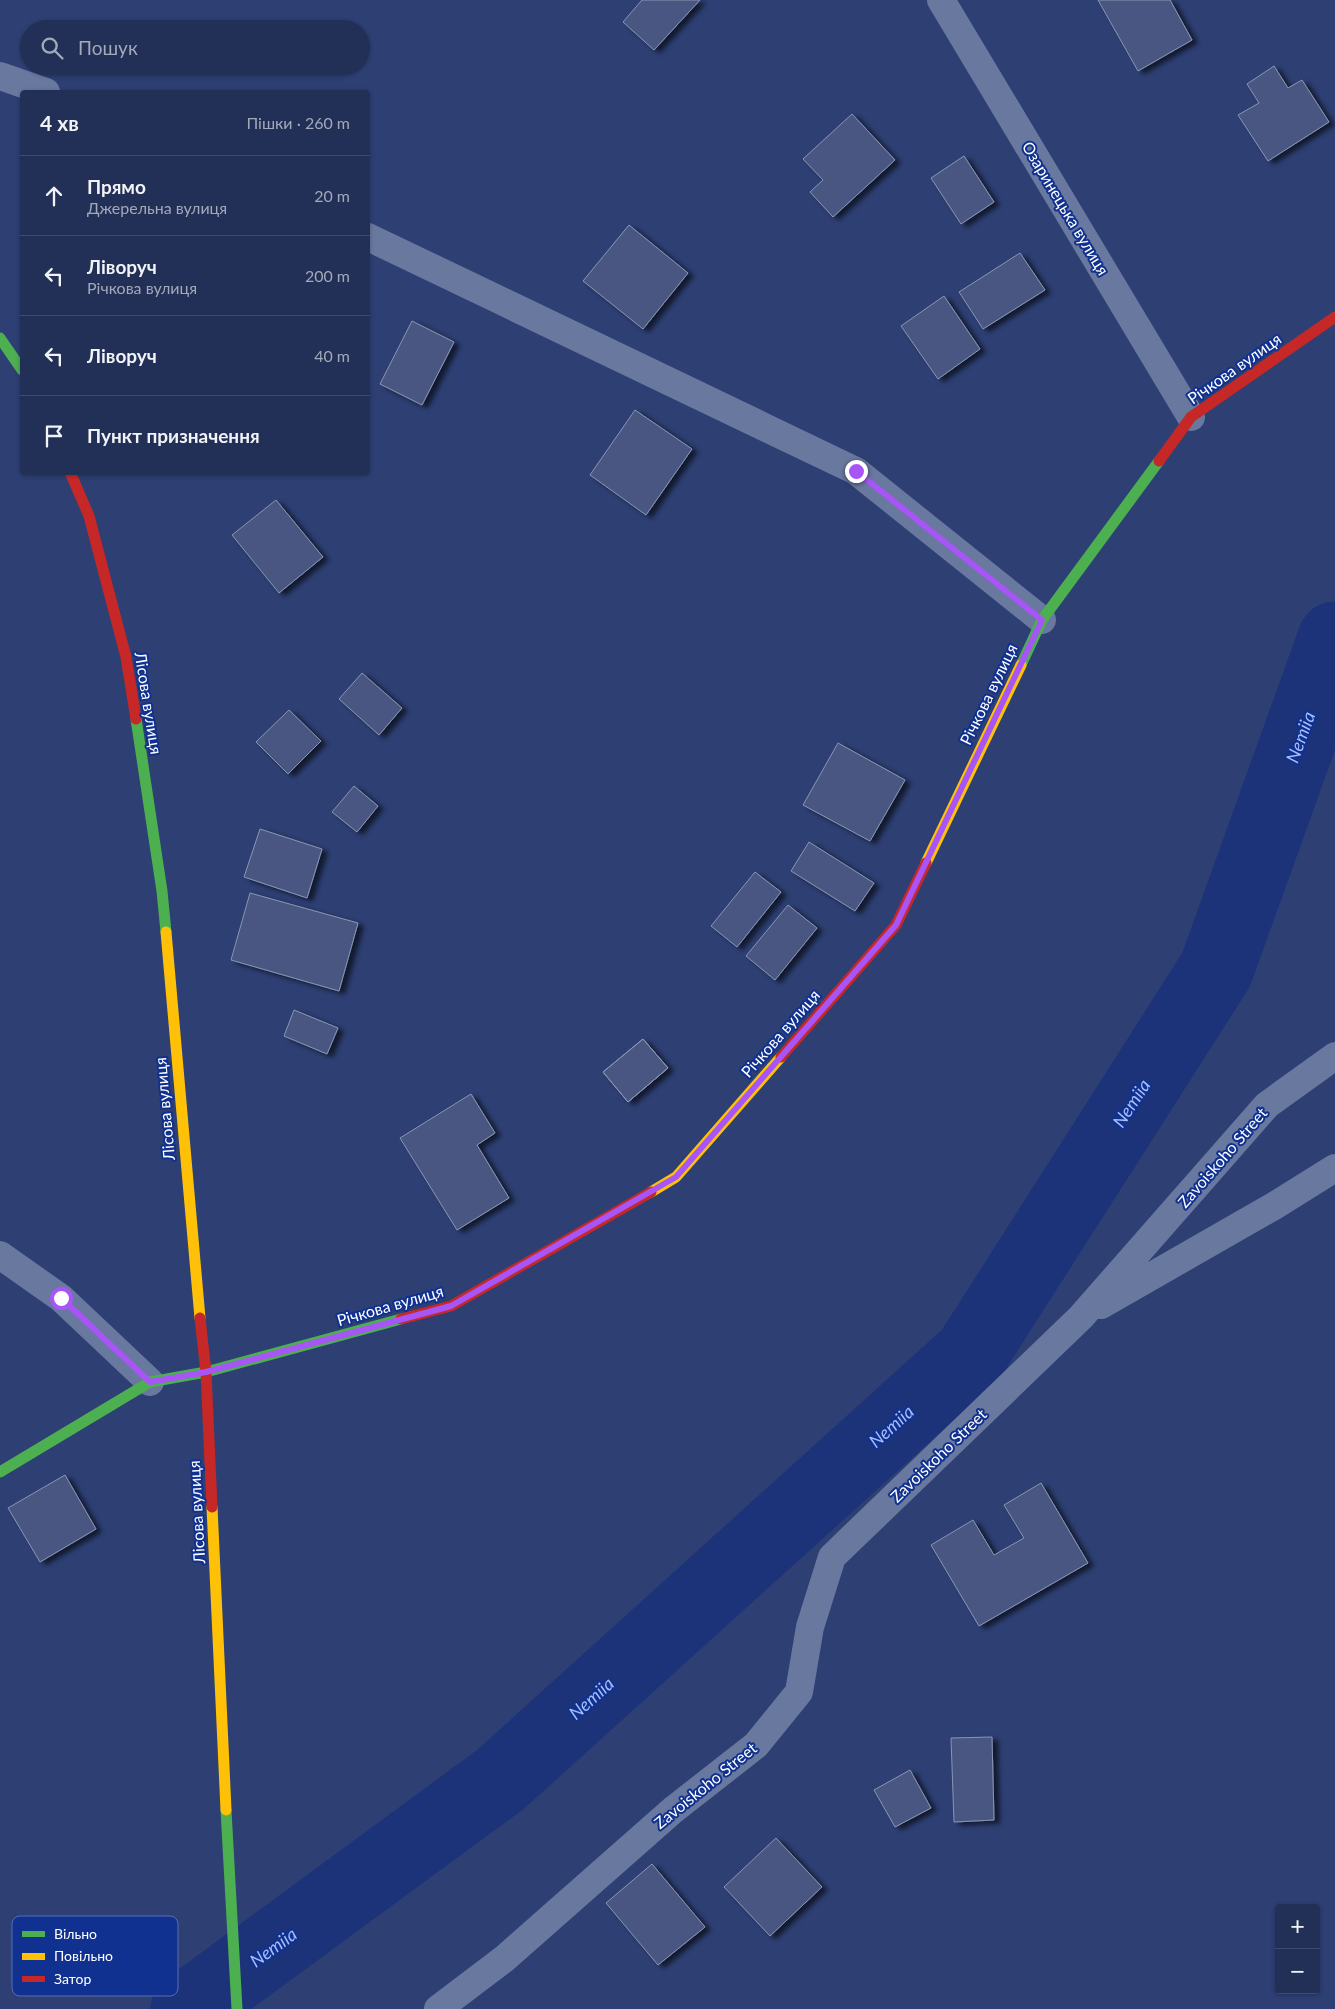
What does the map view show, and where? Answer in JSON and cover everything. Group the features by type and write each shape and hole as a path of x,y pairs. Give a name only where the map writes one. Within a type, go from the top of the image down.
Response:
{"main road":[{"name":"Річкова вулиця","path":"0,1472 150,1382 206,1372 451,1306 676,1177 896,925 1042,620 1191,417 1335,318"},
{"path":"0,338 20,367"},
{"name":"Лісова вулиця","path":"71,475 89,516 126,657 162,892 195,1270 206,1372 223,1753 237,2009"}],"street":[{"name":"Озаринецька вулиця","path":"941,0 1191,417"},
{"path":"0,76 40,90"},
{"path":"370,238 856,471 1042,620"},
{"name":"Zavoiskoho Street","path":"438,2009 504,1959 673,1810 756,1745 800,1692 810,1627 832,1557 1081,1317 1267,1105 1335,1056"},
{"name":"Zavoiskoho Street","path":"1081,1317 1274,1206 1335,1168"},
{"path":"0,1255 61,1298 150,1382"}],"building":[{"path":"642,0 700,0 654,50 623,22"},
{"path":"1098,0 1170,0 1192,40 1138,71"},
{"path":"1274,66 1288,88 1302,80 1329,122 1268,161 1238,115 1259,103 1247,84"},
{"path":"852,114 895,160 833,217 810,192 823,180 803,159"},
{"path":"964,156 994,202 961,224 931,178"},
{"path":"629,225 688,273 643,329 583,281"},
{"path":"1020,253 1045,290 983,329 959,292"},
{"path":"944,296 980,349 938,379 901,326"},
{"path":"412,321 454,342 422,405 380,384"},
{"path":"635,410 692,449 646,515 590,475"},
{"path":"276,500 323,557 279,593 232,535"},
{"path":"362,673 402,708 379,735 339,699"},
{"path":"289,710 321,741 288,774 256,742"},
{"path":"838,743 905,780 870,841 803,805"},
{"path":"354,786 378,806 357,832 332,812"},
{"path":"260,829 322,849 307,898 244,877"},
{"path":"809,842 874,883 855,911 791,871"},
{"path":"755,872 781,892 737,947 711,926"},
{"path":"250,893 358,923 339,991 231,960"},
{"path":"788,905 817,928 775,980 746,956"},
{"path":"294,1010 338,1028 327,1054 284,1036"},
{"path":"643,1039 668,1068 628,1102 603,1072"},
{"path":"643,1039 668,1068 628,1102 603,1072"},
{"path":"471,1094 495,1133 477,1145 509,1198 457,1230 400,1138"},
{"path":"65,1475 96,1529 40,1562 8,1508"},
{"path":"1041,1483 1088,1563 979,1626 931,1545 973,1520 994,1555 1024,1538 1004,1505"},
{"path":"992,1737 994,1820 954,1822 951,1738"},
{"path":"910,1770 931,1808 895,1827 874,1790"},
{"path":"776,1838 822,1887 770,1936 724,1887"},
{"path":"652,1864 705,1927 658,1965 606,1903"}],"waterway":[{"name":"Nemiia","path":"188,2009 501,1779 971,1354 1216,970 1335,639"}],"traffic: fast":[{"path":"0,338 20,367"},
{"path":"1021,665 1042,620 1159,461"},
{"path":"136,719 162,891 166,932"},
{"path":"0,1472 150,1382 206,1372 401,1319"},
{"path":"226,1810 237,2009"}],"traffic: slow":[{"path":"926,863 1021,665"},
{"path":"166,932 200,1318"},
{"path":"651,1192 676,1177 781,1057"},
{"path":"212,1507 226,1810"}],"traffic: jam":[{"path":"1159,461 1191,417 1335,317"},
{"path":"71,475 89,516 126,657 136,719"},
{"path":"781,1057 896,925 926,863"},
{"path":"401,1319 451,1306 651,1192"},
{"path":"200,1318 206,1372 212,1507"}],"route":[{"path":"61,1298 150,1382 206,1372 451,1306 676,1177 896,925 1042,620 856,471"}]}
